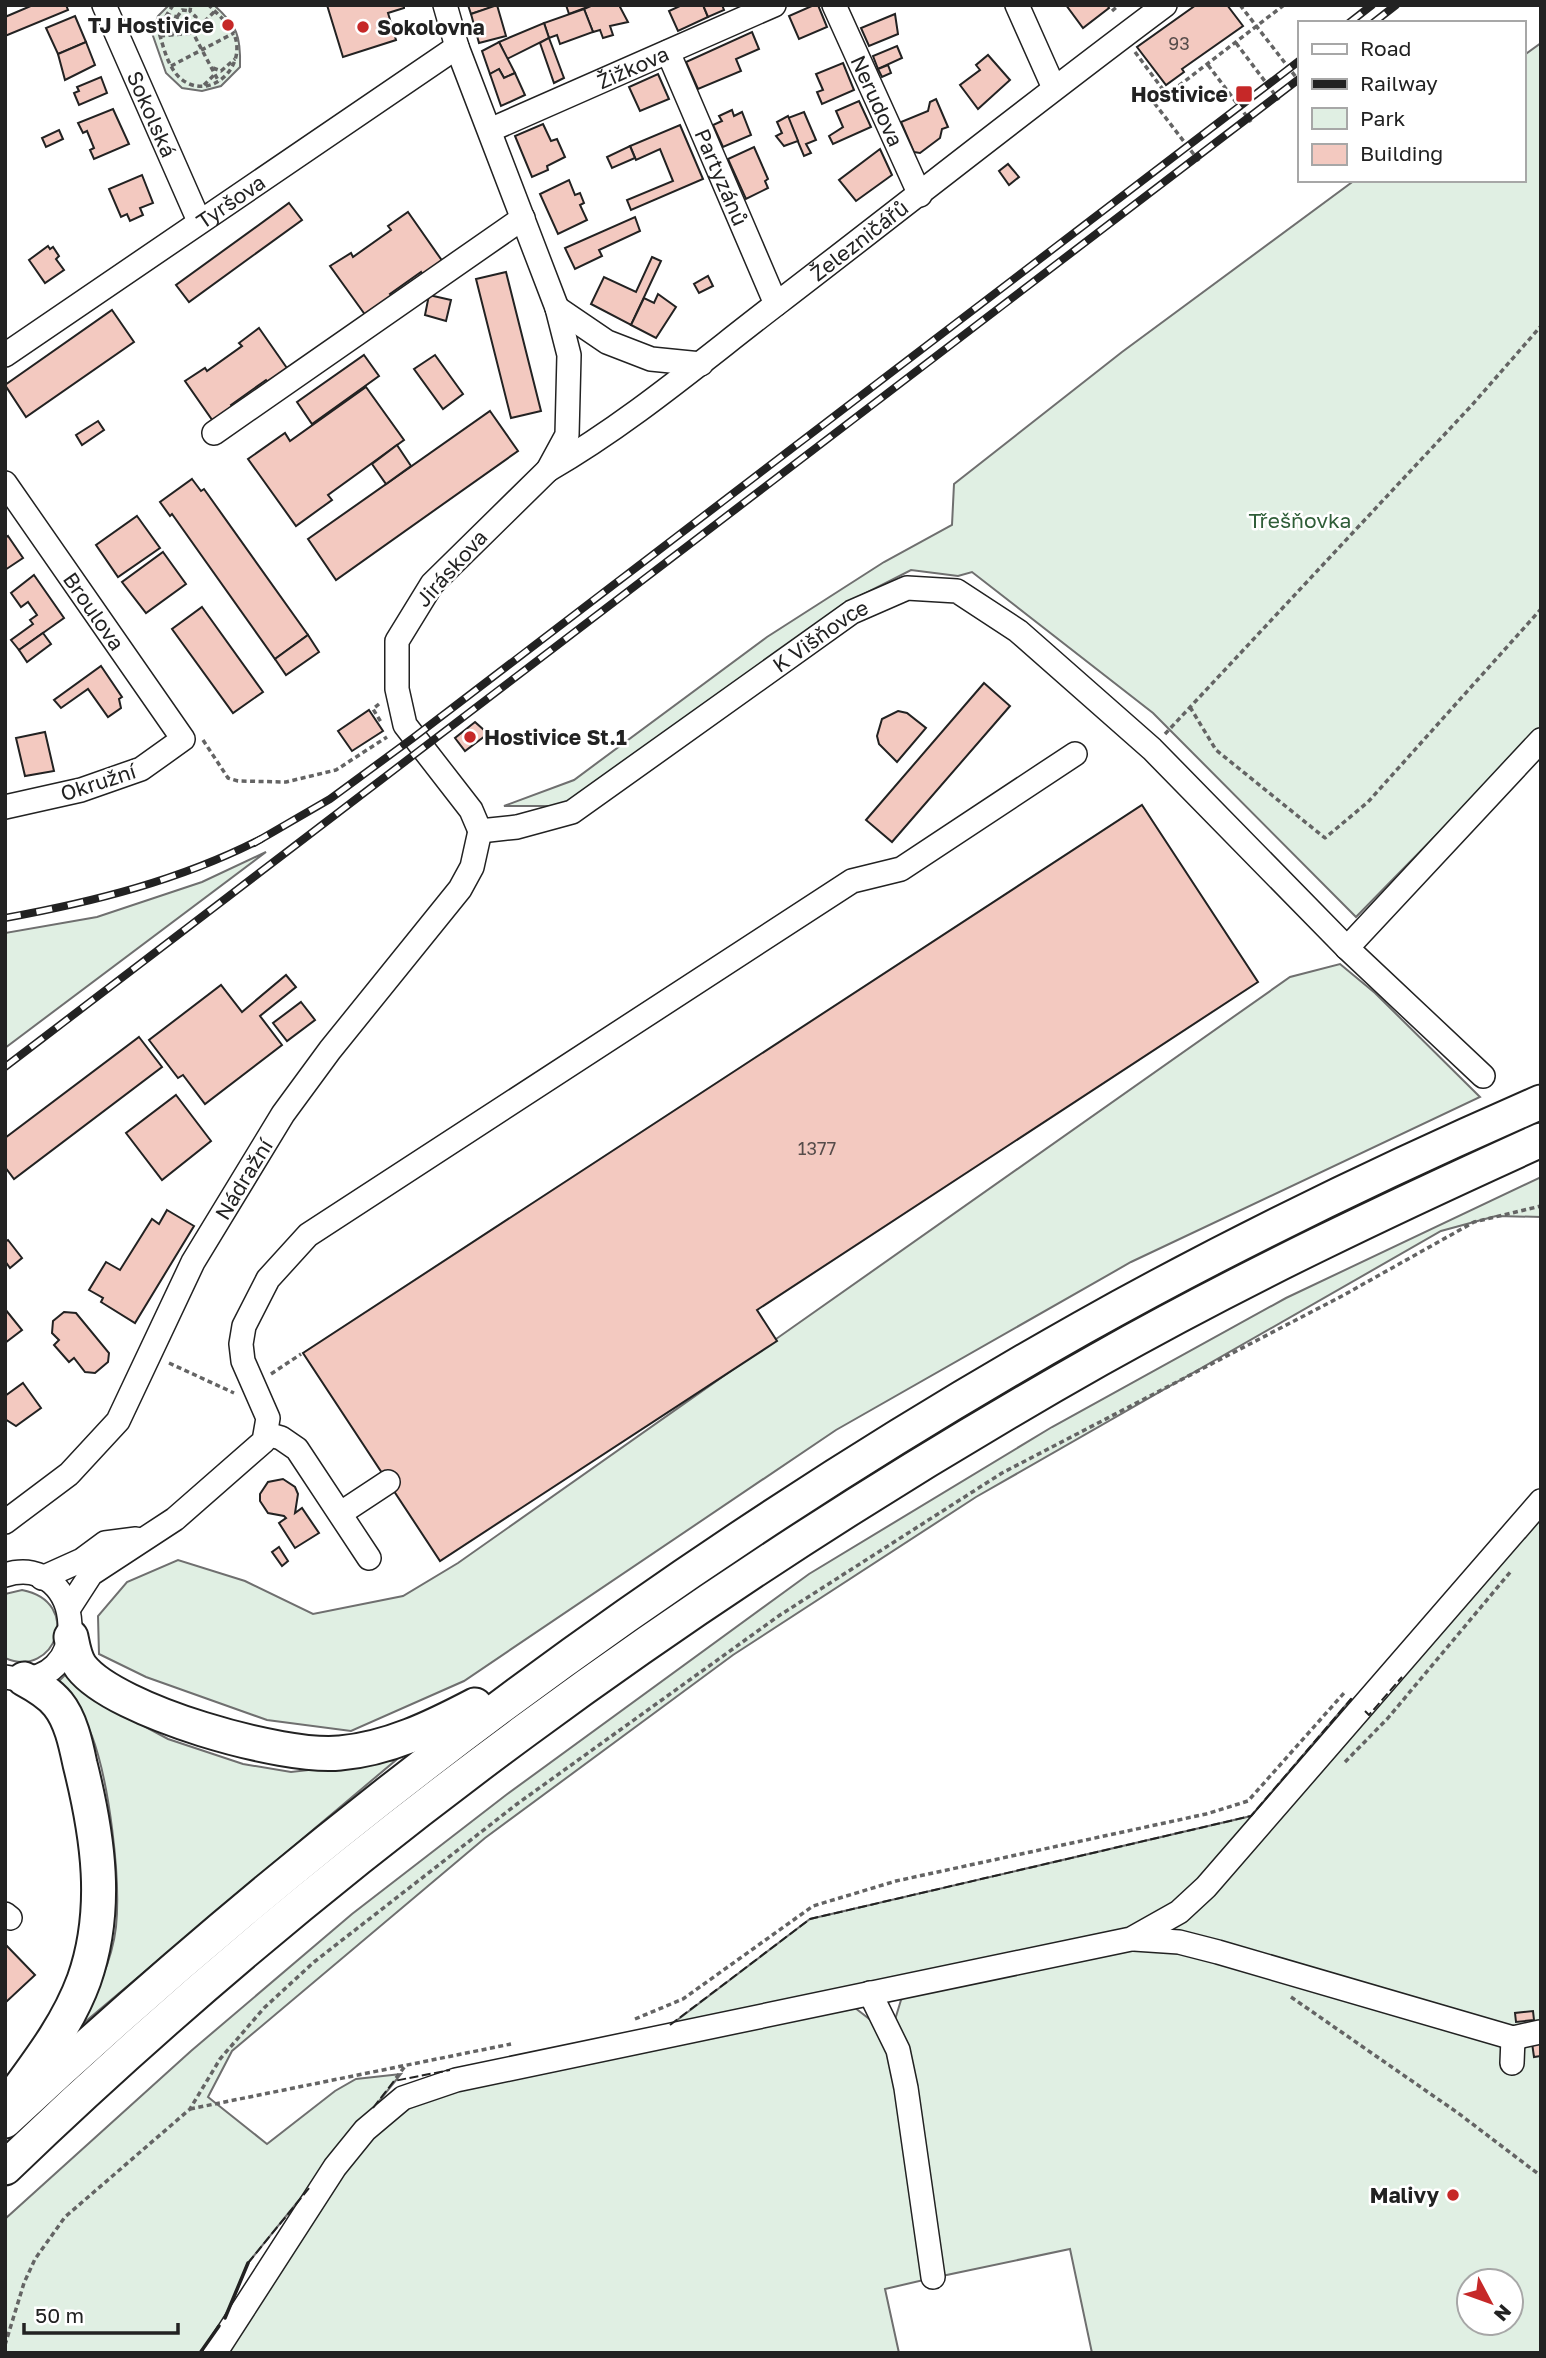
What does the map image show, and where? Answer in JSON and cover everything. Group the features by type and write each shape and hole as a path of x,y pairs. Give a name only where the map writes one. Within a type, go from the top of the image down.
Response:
{"highway":[{"path":"5,2120 246,1907 368,1806 573,1652 857,1463 1083,1328 1344,1194 1541,1102"},
{"path":"9,2165 159,2028 392,1834 638,1650 752,1573 886,1486 1099,1360 1273,1268 1541,1140"},
{"path":"70,1623 80,1667 100,1685 172,1718 237,1741 286,1751 339,1754 380,1746 435,1726 573,1652"},
{"path":"5,2107 70,2015 92,1953 100,1901 98,1848 73,1736 60,1706 39,1687 15,1678"}],"street":[{"name":"Sokolská","path":"104,5 199,221"},
{"name":"Jiráskova","path":"445,5 457,47 557,308 569,355 567,435 548,470 454,560 419,601 397,641 397,689 409,732 471,810 480,831"},
{"name":"Žižkova","path":"490,130 774,5"},
{"name":"Nerudova","path":"834,5 920,195"},
{"path":"1017,5 1054,88"},
{"name":"Železničářů","path":"548,470 595,443 701,364 1054,88 1165,5"},
{"name":"Tyršova","path":"5,355 457,47"},
{"name":"Partyzánů","path":"668,52 776,304"},
{"path":"214,433 523,218"},
{"path":"557,308 607,342 651,359 701,364"},
{"name":"Broulova","path":"5,483 183,739"},
{"name":"K Višňovce","path":"480,831 517,827 572,812 852,612 907,588 957,591 990,610 1018,631 1152,749 1348,948 1483,1076"},
{"name":"Okružní","path":"5,807 81,790 141,769 183,739"},
{"path":"1348,948 1541,740"},
{"path":"15,1678 40,1675 65,1653 70,1623 91,1574 142,1538 175,1520 258,1448 267,1434 265,1405 243,1361 241,1344 244,1326 268,1279 308,1235 852,881 901,869 1075,754"},
{"name":"Nádražní","path":"5,1522 69,1474 118,1421 193,1262 283,1114 330,1049 460,889 472,867 480,831"},
{"path":"267,1434 281,1438 297,1449 369,1558"},
{"path":"341,1513 388,1482"},
{"path":"1130,1939 1179,1912 1206,1886 1541,1500"},
{"path":"42,1578 82,1560 105,1543 142,1538"},
{"path":"5,1575 27,1573 42,1578 59,1590 70,1623"},
{"path":"215,2353 349,2148 386,2110 404,2098 456,2080 1130,1939 1179,1942 1218,1952 1513,2038 1540,2032"},
{"path":"870,1993 898,2050 933,2277"},
{"path":"1512,2063 1513,2038"}],"path":[{"path":"173,5 158,29 170,66 181,79 203,86 219,82 234,68 235,59 234,33 209,5"},
{"path":"190,11 191,5"},
{"path":"1112,11 1119,5"},
{"path":"1240,5 1298,80"},
{"path":"1199,161 1154,104 1284,5"},
{"path":"177,17 182,10 190,11 196,17 210,16"},
{"path":"160,36 193,33 215,12"},
{"path":"166,13 177,17"},
{"path":"177,17 180,26"},
{"path":"180,26 189,29 196,17"},
{"path":"161,22 171,36"},
{"path":"171,36 180,26"},
{"path":"193,33 219,82"},
{"path":"170,66 234,33"},
{"path":"1235,43 1279,100"},
{"path":"1131,48 1167,95"},
{"path":"211,67 221,71 235,59"},
{"path":"1207,64 1251,122"},
{"path":"203,86 215,74"},
{"path":"1152,749 1472,405 1541,326"},
{"path":"1190,707 1216,750 1325,838 1368,802 1541,609"},
{"path":"183,739 199,736 208,745 228,778 238,781 286,782 336,771 390,735 373,709 397,689"},
{"path":"5,2345 24,2283 35,2259 65,2217 190,2109 239,2034 314,1962 517,1804 779,1615 1002,1473 1342,1296 1474,1222 1541,1206"},
{"path":"166,1319 169,1365 233,1393 245,1387"},
{"path":"263,1378 301,1354"},
{"path":"634,2020 683,1999 813,1906 896,1881 1206,1814 1248,1801 1340,1695 1350,1690"},
{"path":"1284,1993 1458,2113 1541,2176"},
{"path":"190,2109 513,2044"}],"green space":[{"path":"169,5 214,5 233,25 240,47 240,67 221,86 202,91 182,88 166,73 152,33 158,16"},
{"name":"Třešňovka","path":"1541,43 1541,728 1356,917 1153,713 972,572 958,576 911,570 846,603 567,806 504,806 574,780 767,637 884,562 952,525 954,484 1122,352 1352,182 1525,182 1525,55"},
{"path":"266,852 5,1048 5,933 97,917 202,882"},
{"path":"1340,964 1375,993 1480,1097 1131,1262 836,1430 464,1681 351,1731 267,1720 146,1677 99,1654 98,1616 127,1582 178,1560 245,1581 313,1614 403,1596 458,1563 1290,977"},
{"path":"1541,1177 1541,1217 1496,1216 1441,1231 976,1497 733,1655 485,1838 232,2051 208,2097 267,2144 335,2091 356,2079 401,2074 248,2263 227,2315 203,2353 5,2353 5,2219 191,2051 352,1914 506,1795 809,1574 1052,1427 1286,1298"},
{"path":"1541,1515 1541,2353 1092,2353 1070,2249 937,2277 894,2023 901,2000 910,1992 1159,1933"},
{"path":"22,1590 41,1597 53,1609 57,1623 56,1637 49,1649 37,1658 23,1662 5,1658 5,1594"},
{"path":"69,1671 110,1708 168,1739 243,1764 291,1772 396,1760 79,2027 97,1991 111,1953 116,1927 117,1883 108,1803 98,1755 85,1721 58,1682"},
{"path":"1351,1699 1355,1703 1198,1888 1129,1931 672,2024 810,1919 1251,1816"},
{"path":"850,2004 877,2025 886,2038 928,2279 885,2289 899,2353 217,2353 358,2146 425,2096"}],"building":[{"path":"33,5 66,5 68,10 5,36 5,17"},
{"name":"Sokolovna","path":"327,5 404,5 404,8 388,13 396,40 343,57"},
{"path":"468,5 489,5 490,8 471,14"},
{"path":"497,5 506,36 479,43 471,14"},
{"path":"566,5 593,5 569,14"},
{"path":"593,5 619,5 628,22 610,26 613,35 603,38 600,30 593,32 584,9"},
{"path":"682,5 703,5 708,17 678,31 669,11"},
{"path":"703,5 722,5 724,10 708,17"},
{"path":"818,5 827,27 799,39 789,16"},
{"path":"1066,5 1107,5 1109,8 1083,28"},
{"path":"1196,5 1227,5 1243,26 1182,69 1184,72 1166,85 1137,47"},
{"path":"584,9 593,32 560,44 557,35 549,38 544,23"},
{"path":"895,14 898,34 869,46 861,28"},
{"path":"75,16 86,42 58,54 46,28"},
{"path":"544,23 549,38 507,59 499,42"},
{"path":"752,32 759,49 736,59 741,71 698,89 686,62"},
{"path":"549,38 564,78 554,83 540,43"},
{"path":"86,42 95,65 65,80 58,54"},
{"path":"499,42 515,73 504,78 499,69 490,74 482,51"},
{"path":"897,46 902,58 878,69 873,56"},
{"path":"988,55 1010,80 978,109 960,85 980,70 976,65"},
{"path":"843,63 854,90 822,104 817,92 823,90 816,74"},
{"path":"888,65 891,73 882,77 878,69"},
{"path":"499,69 504,78 515,73 525,95 501,106 490,74"},
{"path":"658,74 669,99 640,111 629,87"},
{"path":"101,77 107,93 79,105 74,93 79,91 77,87"},
{"path":"936,99 948,127 942,129 940,138 920,153 914,152 901,122 928,111 930,102"},
{"path":"859,101 871,127 833,144 829,136 843,127 836,111"},
{"path":"113,109 129,144 94,159 90,150 94,148 87,131 83,133 78,123"},
{"path":"732,110 734,116 742,112 751,135 723,147 713,125 722,121 719,116"},
{"path":"804,112 816,140 806,144 811,153 804,156 788,118"},
{"path":"788,116 798,141 784,146 776,136 782,133 777,122"},
{"path":"543,124 551,141 557,139 565,157 547,166 548,170 532,177 515,136"},
{"path":"680,125 703,179 631,210 627,200 673,181 660,149 636,160 630,146"},
{"path":"59,130 63,139 46,147 42,138"},
{"path":"630,146 635,158 612,168 607,157"},
{"path":"754,147 768,179 765,181 768,188 746,199 728,159"},
{"path":"880,149 892,175 856,201 839,180"},
{"path":"1008,164 1019,177 1009,185 999,171"},
{"path":"142,175 153,203 140,208 143,215 130,221 127,214 121,217 109,189"},
{"path":"569,180 575,195 580,193 584,203 580,205 587,220 558,234 540,194"},
{"path":"289,203 302,220 189,302 176,285"},
{"path":"408,212 443,262 423,276 421,272 390,294 393,298 366,316 330,266 351,253 353,257 391,230 388,226"},
{"path":"635,217 640,231 599,250 602,256 575,269 565,248"},
{"path":"48,246 50,249 53,247 59,256 56,259 64,270 45,283 29,260"},
{"path":"652,257 661,261 631,325 591,304 604,277 636,292"},
{"path":"506,272 541,411 511,418 476,279"},
{"path":"708,276 713,286 699,293 694,284"},
{"path":"658,294 676,307 656,338 631,325 644,298 654,303"},
{"path":"429,295 451,300 446,321 425,315"},
{"path":"112,310 134,342 26,417 5,385"},
{"path":"259,328 289,371 270,385 266,380 231,405 234,410 215,424 185,381 205,368 207,371 242,346 239,343"},
{"path":"364,355 379,376 312,424 297,402"},
{"path":"435,355 463,394 443,409 414,369"},
{"path":"366,387 404,440 328,495 332,500 296,526 248,459 285,433 290,441"},
{"path":"490,411 518,451 336,580 308,539"},
{"path":"98,421 104,430 82,445 76,435"},
{"path":"397,445 411,466 386,484 372,464"},
{"path":"192,479 201,491 204,489 308,635 275,659 172,514 170,516 160,502"},
{"path":"137,516 160,548 118,577 96,545"},
{"path":"8,536 23,558 5,570 5,538"},
{"path":"163,552 186,584 146,613 122,582"},
{"path":"34,575 64,618 19,650 11,640 33,624 30,620 37,615 28,602 21,607 11,593"},
{"path":"202,607 263,692 233,713 172,629"},
{"path":"43,633 51,644 27,662 19,650"},
{"path":"308,635 319,652 286,675 275,659"},
{"path":"101,666 122,697 119,699 121,708 108,717 88,689 61,708 54,700"},
{"path":"984,683 1010,706 892,842 866,820"},
{"path":"369,710 383,731 352,751 338,731"},
{"path":"898,711 907,713 926,728 897,762 879,744 877,736 882,719"},
{"name":"Hostivice St.1","path":"475,722 485,731 485,736 465,751 455,738"},
{"path":"45,732 54,771 25,776 16,738"},
{"path":"1142,805 1258,982 757,1310 777,1341 440,1561 303,1353"},
{"path":"286,975 296,987 260,1016 282,1045 205,1104 183,1075 178,1078 149,1040 221,985 242,1012"},
{"path":"301,1002 315,1020 287,1041 273,1023"},
{"path":"139,1037 162,1067 14,1179 5,1167 5,1138"},
{"path":"176,1095 211,1141 162,1180 126,1133"},
{"path":"167,1210 194,1226 135,1323 101,1302 103,1298 89,1290 106,1262 120,1270 152,1219 159,1224"},
{"path":"8,1240 22,1258 10,1268 5,1261 5,1242"},
{"path":"5,1309 22,1330 5,1343"},
{"path":"64,1312 76,1313 109,1353 108,1362 95,1373 85,1372 74,1358 69,1362 54,1345 59,1340 52,1333 53,1321"},
{"path":"23,1383 41,1408 16,1426 5,1419 5,1396"},
{"path":"283,1479 295,1487 298,1494 295,1513 302,1508 319,1533 295,1548 279,1523 286,1518 268,1513 260,1501 260,1494 268,1482"},
{"path":"279,1547 288,1561 282,1566 272,1552"},
{"path":"5,1944 35,1975 5,2003"},
{"path":"1533,2011 1534,2020 1516,2022 1515,2013"},
{"path":"1541,2042 1541,2056 1534,2057 1532,2043"}],"railway":[{"path":"1352,21 1372,5"},
{"path":"1376,21 1396,5"},
{"path":"254,843 330,799 413,738 1298,62"},
{"path":"5,1067 1298,80"},
{"path":"5,918 136,888 231,854 261,839"}],"fence":[{"path":"1365,1711 1369,1715 1402,1677"},
{"path":"670,2025 810,1919 1251,1816 1351,1699 1354,1702"},
{"path":"373,2108 394,2081 450,2070"},
{"path":"248,2263 310,2187"}],"wall":[{"path":"225,2318 248,2263"},
{"path":"200,2353 219,2326"}],"place":[{"name":"TJ Hostivice","path":"228,25"},
{"name":"Sokolovna","path":"363,27"},
{"name":"Hostivice","path":"1244,94"},
{"name":"Hostivice St.1","path":"470,737"},
{"name":"Malivy","path":"1453,2195"}]}
